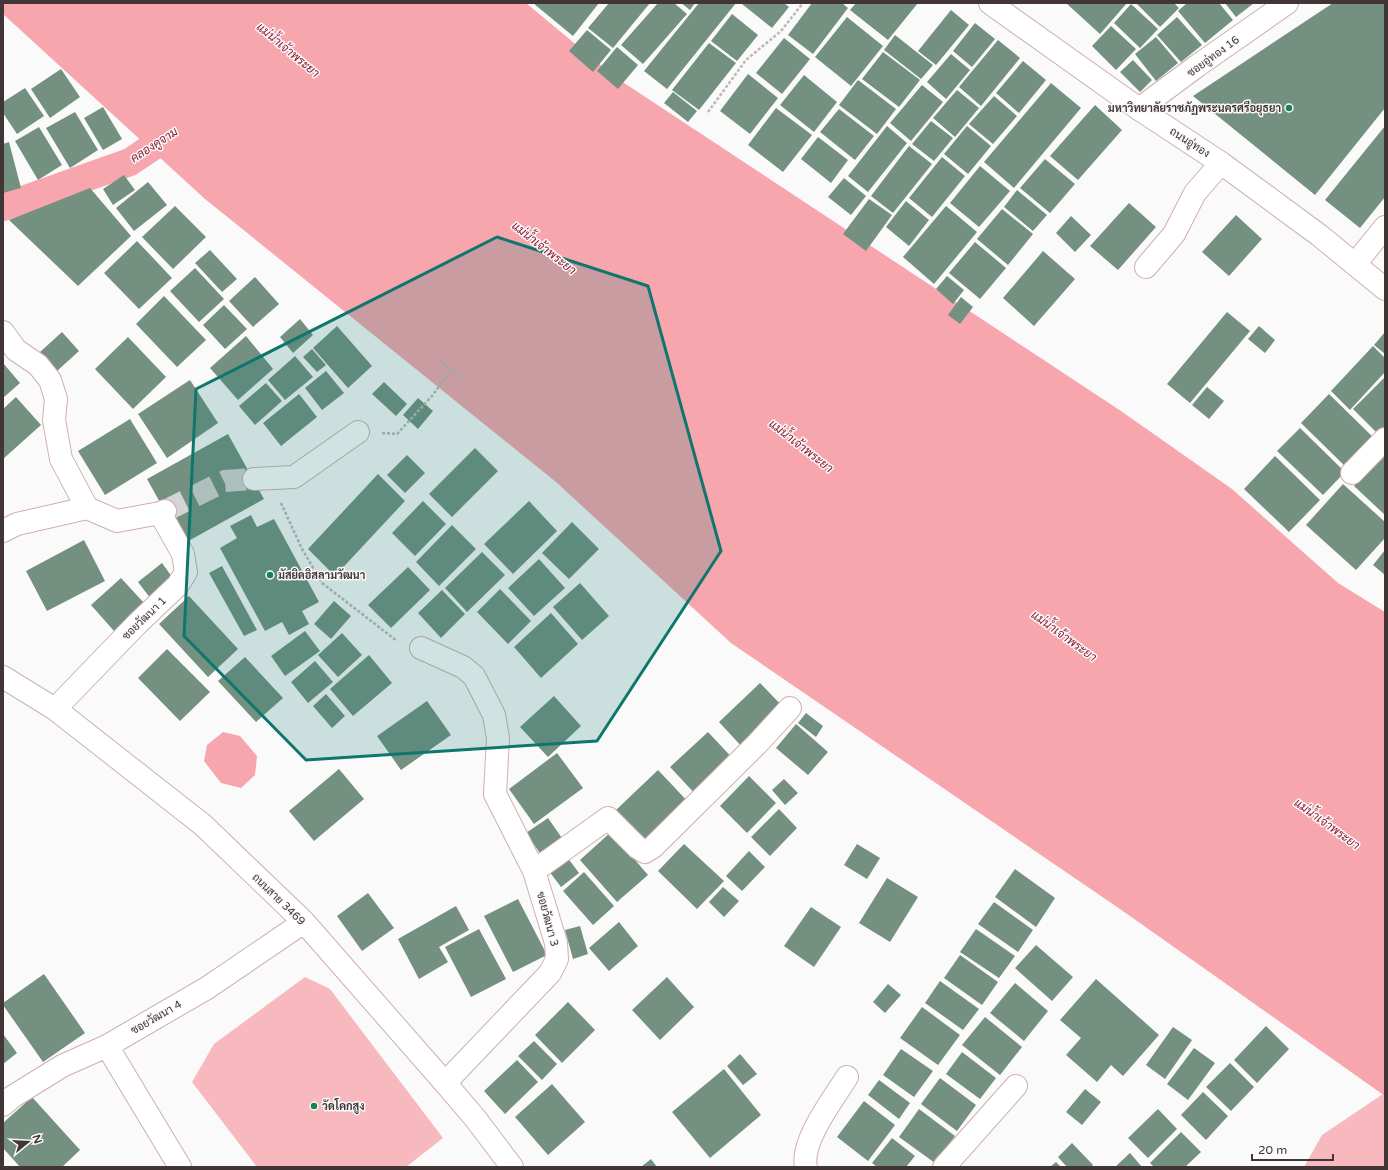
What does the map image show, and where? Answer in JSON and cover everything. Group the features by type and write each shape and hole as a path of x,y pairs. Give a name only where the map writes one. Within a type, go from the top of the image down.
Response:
{"street":[{"name":"ถนนอู่ทอง","path":"990,3 1139,109 1221,162 1319,235 1385,289"},
{"name":"ซอยอู่ทอง 16","path":"1139,109 1287,3"},
{"path":"1146,267 1174,234 1195,193 1221,162"},
{"path":"1355,264 1385,227"},
{"path":"3,332 16,350 38,365 50,380 56,399 54,420 61,459 87,508 17,524 3,530"},
{"path":"262,479 294,477 358,432"},
{"path":"1352,473 1385,439"},
{"name":"ซอยวัฒนา 1","path":"55,709 138,623 178,585 186,572 184,554 162,512 117,521 87,508"},
{"name":"ซอยวัฒนา 3","path":"421,648 462,668 474,676 494,715 498,738 494,794 534,871 556,943 557,959 550,973 445,1082"},
{"name":"ถนนสาย 3469","path":"3,677 55,709 203,824 304,922 445,1082 475,1118 512,1167"},
{"path":"534,871 608,818 638,848 646,852 653,847 757,744 790,708"},
{"name":"ซอยวัฒนา 4","path":"3,1105 12,1097 62,1066 106,1046 207,988 304,922"},
{"path":"106,1046 180,1167"},
{"path":"806,1167 804,1159 814,1129 847,1077"},
{"path":"944,1167 1016,1086"}],"path":[{"path":"708,112 746,60 781,30 803,3"},
{"path":"439,360 465,380"},
{"path":"358,432 397,434 432,396 452,369"},
{"path":"262,479 322,583 400,643 421,648"}],"highlighted area":[{"path":"497,237 648,286 721,551 597,741 306,760 184,636 196,389"}],"shaded area":[{"path":"305,977 330,989 443,1138 406,1167 257,1167 192,1082 214,1044"},
{"path":"1383,1094 1385,1096 1385,1167 1304,1167 1322,1135"}],"water":[{"name":"แม่น้ำเจ้าพระยา","path":"3,3 526,3 615,77 1121,411 1232,489 1338,583 1385,612 1385,1096 1120,909 731,643 556,482 205,199 3,14"},
{"path":"223,732 240,736 257,756 255,775 241,788 221,783 204,761 207,745"}],"building":[{"path":"533,3 599,3 573,36"},
{"path":"609,3 650,3 613,48 588,28"},
{"path":"658,3 674,3 687,14 643,64 621,45"},
{"path":"681,3 695,3 690,10"},
{"path":"699,3 736,3 667,89 644,71"},
{"path":"784,3 789,7 772,28 742,4"},
{"path":"812,3 842,3 848,8 813,54 788,35"},
{"path":"856,3 918,3 888,40 850,10"},
{"path":"1066,3 1127,3 1100,34"},
{"path":"1136,3 1174,3 1179,8 1160,27"},
{"path":"1187,3 1219,3 1233,20 1205,43 1178,11"},
{"path":"1225,3 1254,3 1236,17"},
{"name":"มหาวิทยาลัยราชภัฏพระนครศรีอยุธยา","path":"1333,3 1385,3 1385,108 1315,195 1193,96"},
{"path":"1131,4 1158,29 1140,48 1114,23"},
{"path":"951,10 969,25 936,65 918,51"},
{"path":"732,14 758,35 737,61 711,41"},
{"path":"847,17 883,46 851,86 815,57"},
{"path":"1177,17 1202,45 1181,62 1157,35"},
{"path":"975,23 995,39 972,67 953,51"},
{"path":"1111,26 1136,49 1116,70 1092,46"},
{"path":"587,30 611,50 593,72 569,51"},
{"path":"895,35 933,65 921,79 884,50"},
{"path":"1156,37 1178,63 1156,81 1135,54"},
{"path":"784,38 810,59 782,94 756,73"},
{"path":"998,40 1020,58 981,106 959,87"},
{"path":"709,43 736,63 699,110 672,90"},
{"path":"617,47 638,65 618,89 597,71"},
{"path":"883,52 920,80 899,107 862,79"},
{"path":"951,54 970,70 946,99 927,82"},
{"path":"1133,60 1152,80 1140,92 1120,72"},
{"path":"1023,61 1046,80 1019,113 996,93"},
{"path":"61,69 80,97 50,118 31,89"},
{"path":"748,74 778,98 750,134 720,111"},
{"path":"804,75 837,102 814,132 780,105"},
{"path":"858,80 896,109 877,134 839,105"},
{"path":"1051,83 1081,108 1014,188 984,162"},
{"path":"922,85 943,102 911,141 890,123"},
{"path":"25,88 44,116 17,134 3,113 3,102"},
{"path":"957,90 979,108 955,137 933,118"},
{"path":"673,92 697,111 688,122 664,103"},
{"path":"994,96 1017,116 993,144 969,124"},
{"path":"1095,105 1122,130 1078,180 1050,156"},
{"path":"103,107 122,139 103,150 84,118"},
{"path":"776,108 812,135 783,172 748,145"},
{"path":"839,109 874,136 855,160 820,132"},
{"path":"75,112 98,150 70,168 46,128"},
{"path":"931,121 953,138 934,161 912,144"},
{"path":"887,126 907,143 868,192 848,176"},
{"path":"967,126 991,146 968,174 944,154"},
{"path":"1385,126 1385,197 1360,228 1325,200"},
{"path":"39,127 62,165 38,180 15,141"},
{"path":"818,137 848,160 831,183 801,159"},
{"path":"9,142 21,188 3,193 3,144"},
{"path":"909,146 932,164 893,213 871,196"},
{"path":"942,157 965,176 932,217 909,198"},
{"path":"1045,159 1075,184 1050,213 1020,188"},
{"path":"980,166 1010,191 979,227 950,203"},
{"path":"124,175 135,190 113,205 103,189"},
{"path":"844,178 866,196 851,215 828,197"},
{"path":"148,182 167,205 134,231 116,208"},
{"path":"90,188 131,236 78,286 9,220"},
{"path":"1017,190 1047,215 1033,231 1004,207"},
{"path":"869,199 892,215 866,251 843,234"},
{"path":"906,201 929,220 909,246 886,227"},
{"path":"1129,203 1156,227 1118,270 1090,246"},
{"path":"175,206 206,237 173,269 142,237"},
{"path":"946,206 977,232 934,284 903,257"},
{"path":"1002,209 1033,234 1008,265 977,239"},
{"path":"1236,215 1262,239 1229,276 1202,252"},
{"path":"1071,216 1091,235 1075,252 1056,233"},
{"path":"137,241 172,278 139,309 104,273"},
{"path":"975,242 1006,268 980,299 949,273"},
{"path":"210,250 237,279 222,292 195,263"},
{"path":"1043,251 1075,279 1034,326 1003,298"},
{"path":"195,268 224,299 199,322 170,291"},
{"path":"947,276 964,290 953,304 936,289"},
{"path":"255,277 279,304 253,327 229,301"},
{"path":"164,296 206,340 177,367 136,324"},
{"path":"961,297 973,307 960,324 948,315"},
{"path":"224,305 247,329 225,349 203,325"},
{"path":"1227,312 1250,331 1190,403 1167,384"},
{"path":"300,319 313,335 293,353 280,337"},
{"path":"337,326 372,366 348,388 313,348"},
{"path":"1259,326 1275,340 1265,353 1248,339"},
{"path":"62,332 79,351 57,371 40,352"},
{"path":"1385,332 1385,354 1374,345"},
{"path":"246,336 273,369 238,400 210,368"},
{"path":"128,337 166,377 133,409 95,369"},
{"path":"1373,346 1385,358 1385,372 1350,410 1331,391"},
{"path":"312,349 326,365 317,372 303,357"},
{"path":"295,356 313,377 285,400 268,380"},
{"path":"3,363 20,383 3,398"},
{"path":"326,371 344,393 322,410 305,388"},
{"path":"1385,377 1385,433 1381,437 1353,409"},
{"path":"190,380 218,423 167,458 138,414"},
{"path":"384,382 407,404 396,416 372,394"},
{"path":"266,383 282,401 255,425 239,406"},
{"path":"1207,387 1224,401 1209,419 1192,405"},
{"path":"299,394 317,417 281,446 263,423"},
{"path":"1329,394 1379,443 1351,472 1301,423"},
{"path":"16,397 41,425 3,459 3,409"},
{"path":"418,398 433,411 418,429 403,415"},
{"path":"130,419 157,463 105,495 78,451"},
{"path":"1300,428 1345,472 1323,495 1277,451"},
{"path":"228,434 264,499 183,544 147,479"},
{"path":"475,448 498,471 452,517 429,494"},
{"path":"1385,450 1385,515 1354,486"},
{"path":"407,455 425,473 405,493 387,475"},
{"path":"1275,456 1320,500 1289,532 1244,489"},
{"path":"378,474 405,501 335,576 308,549"},
{"path":"1343,484 1385,522 1385,538 1356,570 1306,525"},
{"path":"423,501 446,524 415,556 392,533"},
{"path":"529,501 557,531 513,574 484,544"},
{"name":"มัสยิดอิสลามวัฒนา","path":"251,515 257,527 274,519 319,602 302,611 309,624 289,635 282,622 265,631 220,548 237,538 230,526"},
{"path":"572,522 599,549 569,579 542,553"},
{"path":"452,525 476,549 439,586 416,562"},
{"path":"84,540 105,581 47,611 26,571"},
{"path":"1385,550 1385,575 1373,565"},
{"path":"482,552 505,575 467,612 445,588"},
{"path":"539,559 565,588 534,616 508,588"},
{"path":"162,563 175,581 151,599 138,582"},
{"path":"222,566 257,630 244,636 209,573"},
{"path":"408,567 430,590 391,628 368,605"},
{"path":"121,578 144,603 114,631 91,605"},
{"path":"580,583 609,616 582,640 553,607"},
{"path":"500,589 531,621 508,644 477,612"},
{"path":"442,590 465,614 441,638 418,613"},
{"path":"189,596 238,649 208,677 159,624"},
{"path":"334,601 351,616 331,639 314,624"},
{"path":"551,613 578,644 541,678 514,647"},
{"path":"305,631 320,651 285,676 271,656"},
{"path":"342,633 362,655 338,677 318,655"},
{"path":"167,649 210,692 180,721 138,678"},
{"path":"369,655 392,683 353,716 330,689"},
{"path":"245,657 283,698 256,722 218,681"},
{"path":"315,661 333,682 308,703 291,682"},
{"path":"760,683 785,709 744,749 719,722"},
{"path":"326,694 345,716 332,728 313,706"},
{"path":"554,696 581,726 548,757 520,727"},
{"path":"427,701 451,735 401,770 377,736"},
{"path":"806,713 823,726 816,737 798,723"},
{"path":"796,724 828,752 808,775 776,748"},
{"path":"708,732 737,763 699,798 670,767"},
{"path":"557,753 583,788 534,824 509,789"},
{"path":"339,769 364,799 314,841 289,811"},
{"path":"658,770 692,806 649,846 616,810"},
{"path":"749,776 776,803 747,833 720,806"},
{"path":"784,779 798,793 785,805 772,790"},
{"path":"779,809 797,828 770,856 751,837"},
{"path":"548,818 564,841 542,856 526,833"},
{"path":"611,832 648,875 617,902 580,860"},
{"path":"684,844 724,881 697,909 658,871"},
{"path":"857,844 880,858 867,879 844,865"},
{"path":"749,851 765,867 742,891 726,876"},
{"path":"567,857 579,873 561,887 549,871"},
{"path":"1015,869 1055,898 1036,927 995,897"},
{"path":"584,872 614,906 593,925 563,891"},
{"path":"887,878 918,897 890,942 859,923"},
{"path":"723,887 739,901 724,917 709,902"},
{"path":"368,893 394,928 362,951 337,916"},
{"path":"518,899 547,955 513,972 484,916"},
{"path":"994,902 1033,930 1018,952 978,924"},
{"path":"456,906 469,930 439,947 448,962 419,979 398,939"},
{"path":"811,907 841,927 814,967 784,946"},
{"path":"619,922 638,946 609,971 589,948"},
{"path":"580,926 588,954 573,959 565,930"},
{"path":"479,929 506,979 471,997 445,947"},
{"path":"976,929 1015,956 999,978 960,952"},
{"path":"1036,945 1073,977 1052,1001 1015,968"},
{"path":"960,955 998,982 982,1005 944,978"},
{"path":"44,974 85,1033 43,1062 3,1003"},
{"path":"667,977 694,1007 660,1040 632,1010"},
{"path":"1096,979 1159,1035 1123,1076 1111,1065 1097,1082 1066,1055 1081,1038 1060,1020"},
{"path":"940,981 979,1009 963,1030 925,1003"},
{"path":"1015,983 1048,1011 1024,1041 990,1013"},
{"path":"888,984 901,995 885,1013 873,1002"},
{"path":"568,1002 595,1030 562,1063 535,1035"},
{"path":"922,1007 960,1035 938,1065 900,1038"},
{"path":"985,1017 1022,1047 1000,1075 962,1045"},
{"path":"1266,1026 1289,1049 1257,1083 1234,1060"},
{"path":"1173,1027 1192,1040 1165,1079 1146,1065"},
{"path":"3,1034 17,1053 3,1064"},
{"path":"534,1041 557,1064 542,1080 518,1056"},
{"path":"1194,1048 1215,1063 1188,1100 1167,1084"},
{"path":"901,1049 933,1071 914,1097 883,1075"},
{"path":"962,1052 996,1078 980,1099 946,1074"},
{"path":"740,1054 757,1074 743,1085 727,1066"},
{"path":"517,1060 538,1082 505,1114 484,1091"},
{"path":"1230,1063 1254,1087 1231,1111 1206,1087"},
{"path":"724,1069 761,1115 710,1158 672,1112"},
{"path":"940,1078 976,1105 957,1131 921,1104"},
{"path":"879,1080 910,1103 899,1119 868,1095"},
{"path":"552,1084 585,1122 548,1155 515,1117"},
{"path":"1085,1089 1101,1102 1082,1125 1066,1112"},
{"path":"1203,1092 1228,1116 1206,1140 1181,1115"},
{"path":"32,1097 80,1150 62,1167 20,1167 3,1148 3,1123"},
{"path":"864,1101 895,1125 868,1161 837,1137"},
{"path":"919,1109 955,1136 935,1163 899,1137"},
{"path":"1158,1109 1177,1129 1148,1158 1128,1138"},
{"path":"1181,1132 1201,1152 1185,1167 1154,1167 1150,1163"},
{"path":"892,1138 915,1156 906,1167 877,1167 872,1163"},
{"path":"1072,1143 1093,1165 1091,1167 1067,1167 1058,1157"},
{"path":"1130,1153 1142,1167 1115,1167"},
{"path":"651,1159 657,1167 641,1167"},
{"path":"1056,1162 1061,1167 1050,1167"}],"waterway":[{"name":"คลองคูจาม","path":"3,207 130,162 182,127"}],"tunnel":[{"path":"165,511 225,481 254,479"}],"place":[{"name":"มหาวิทยาลัยราชภัฏพระนครศรีอยุธยา","path":"1289,108"},
{"name":"มัสยิดอิสลามวัฒนา","path":"270,575"},
{"name":"วัดโคกสูง","path":"314,1106"}]}
